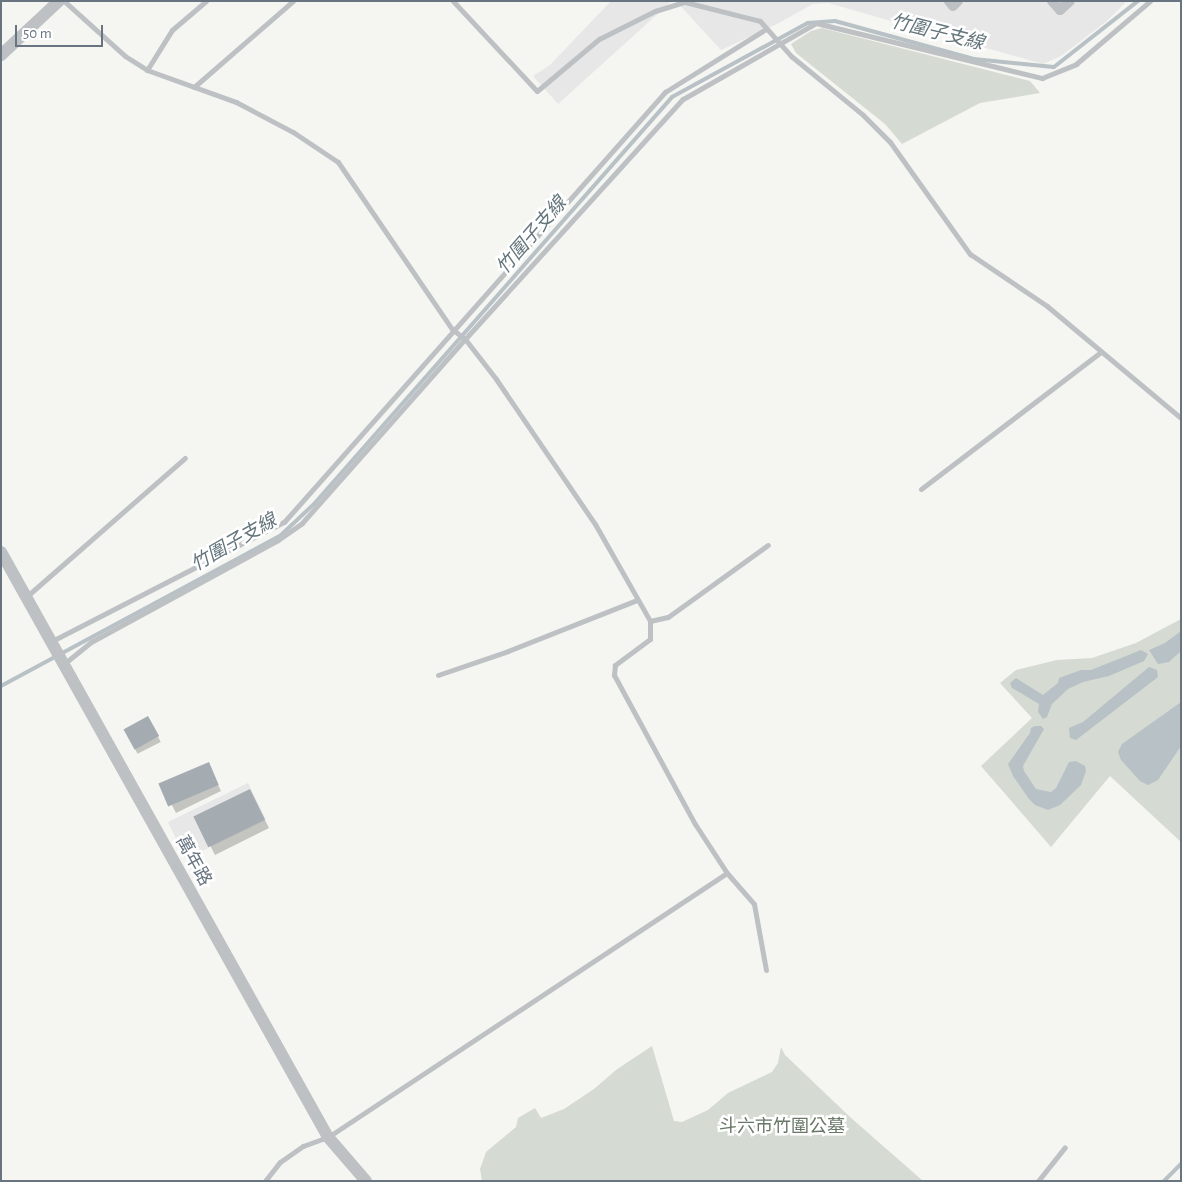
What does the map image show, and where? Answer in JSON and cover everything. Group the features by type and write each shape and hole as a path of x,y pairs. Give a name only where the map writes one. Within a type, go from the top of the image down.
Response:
{"street":[{"path":"1,55 59,1"},
{"path":"949,1 953,6 958,1"},
{"path":"1052,1 1060,10 1070,1"},
{"name":"萬年路","path":"1,552 328,1137 366,1181"}],"lane":[{"path":"64,1 125,56 147,70 236,102 293,132 338,162 452,329 465,339 496,379 595,524 650,621 650,639 615,664 614,675 695,824 727,873 754,904 766,970"},
{"path":"147,70 172,30 206,1"},
{"path":"194,87 293,1"},
{"path":"453,1 537,91 600,40 655,11 684,2 760,22 791,56 863,115 890,142 970,254 1047,306 1181,418"},
{"path":"63,665 91,642 278,540 302,523 465,339 683,99 781,45 816,23 1042,78 1076,64 1150,1"},
{"path":"50,642 284,522 452,329 665,92 766,29"},
{"path":"921,489 1101,352"},
{"path":"26,597 185,458"},
{"path":"650,621 668,617 768,545"},
{"path":"438,675 508,651 637,600"},
{"path":"265,1181 280,1162 304,1146 328,1137 727,873"},
{"path":"1038,1181 1065,1147"}],"shaded area":[{"path":"611,1 672,1 558,104 533,76 550,65"},
{"path":"676,1 1127,1 1107,21 1061,56 1043,64 828,3 813,4 775,25 721,50"},
{"path":"1181,631 1181,651 1169,662 1158,664 1149,650 1165,643"},
{"path":"1141,650 1148,654 1144,661 1109,676 1083,682 1068,689 1052,704 1047,717 1043,719 1038,712 1039,704 1012,688 1010,683 1016,678 1043,695 1058,683 1059,678 1081,670 1091,670"},
{"path":"1149,667 1157,670 1158,677 1076,740 1070,738 1069,728 1083,722"},
{"path":"1181,702 1181,746 1158,780 1148,785 1140,781 1121,760 1118,752 1122,744"},
{"path":"1041,726 1044,729 1023,766 1024,771 1036,789 1051,792 1056,788 1069,762 1076,761 1085,766 1086,771 1081,785 1060,805 1048,810 1035,805 1029,799 1013,776 1008,764 1030,733 1031,728"},
{"path":"248,783 266,820 186,859 168,822"}],"green space":[{"path":"822,28 1030,81 1040,93 980,103 902,144 885,124 796,53 791,44 811,31"},
{"path":"1181,619 1181,842 1110,776 1051,847 981,766 1032,718 1000,683 1016,670 1057,660 1092,658 1136,643"},
{"name":"斗六市竹圍公墓","path":"652,1046 674,1121 682,1122 708,1110 728,1093 772,1072 778,1063 781,1047 785,1055 850,1117 923,1181 482,1181 480,1169 486,1152 516,1127 518,1118 535,1108 541,1118 564,1109"}],"building":[{"path":"148,716 159,736 135,750 124,730"},
{"path":"209,762 219,785 168,807 158,783"},
{"path":"250,789 265,820 208,847 193,817"}],"waterway":[{"name":"竹圍子支線","path":"1,686 281,535 314,504 672,97 808,23 835,21 974,59 1054,67 1138,1"},
{"path":"1164,1181 1181,1164"}]}
